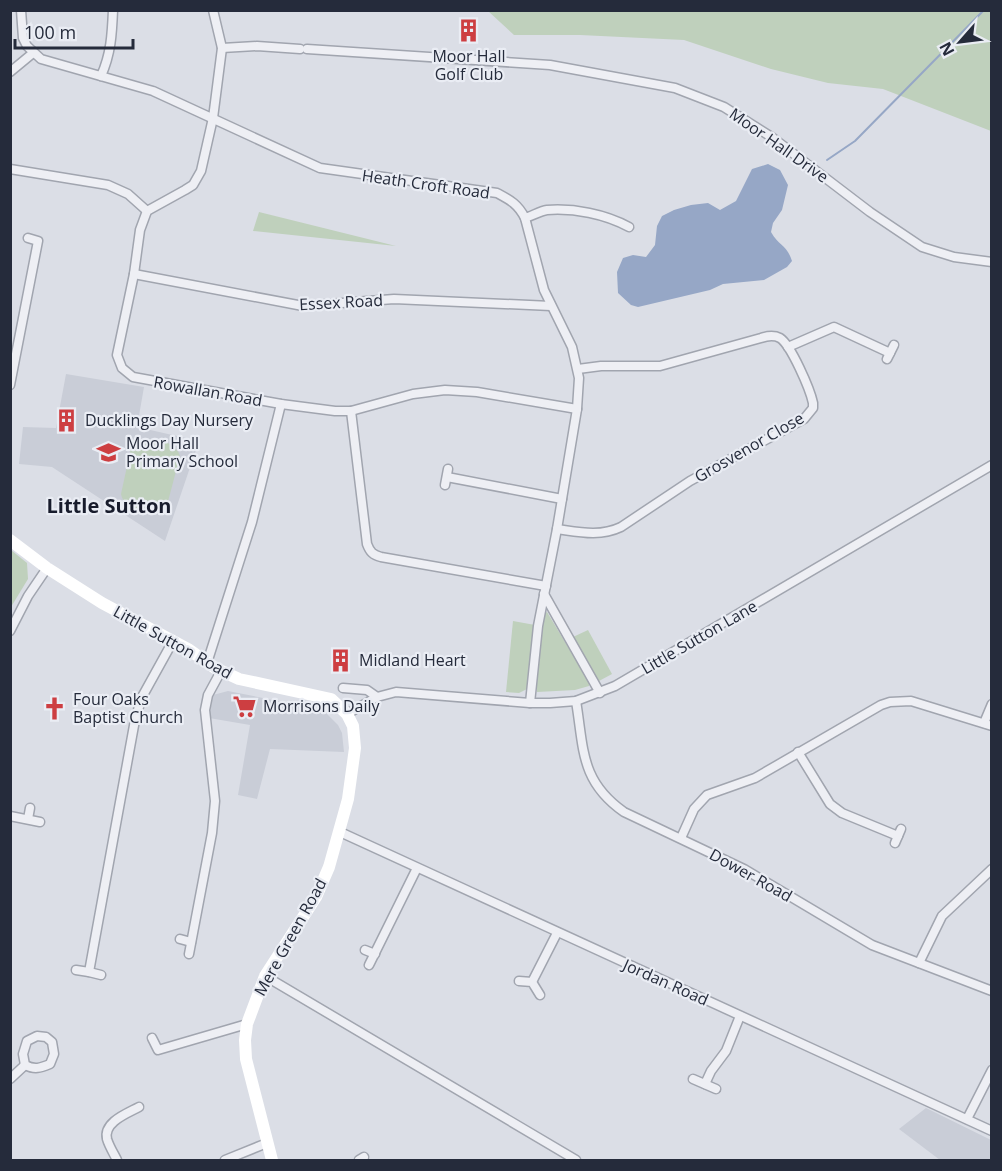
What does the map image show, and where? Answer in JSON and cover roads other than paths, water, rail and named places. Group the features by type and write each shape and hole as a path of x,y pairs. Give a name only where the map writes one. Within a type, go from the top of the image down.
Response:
{"main road":[{"name":"Little Sutton Road","path":"10,540 47,568 102,603 173,641 221,671 262,685 327,698 336,702 347,714"},
{"name":"Mere Green Road","path":"272,1161 246,1059 244,1040 247,1024 265,976 316,897 329,867 348,799 355,748 353,726 347,714"}],"street":[{"path":"10,72 33,53 23,38 21,10"},
{"path":"101,76 112,45 113,10"},
{"path":"10,169 108,185 128,194 147,211 185,190 197,178 206,154 213,118 222,48 213,10"},
{"name":"Moor Hall Drive","path":"222,48 257,46 550,65 675,88 724,106 773,138 870,212 922,247 954,257 992,262"},
{"name":"Heath Croft Road","path":"33,53 51,63 153,91 320,168 497,193 514,202 525,218"},
{"path":"531,704 538,626 557,528 579,390 578,369 539,274 525,218 545,210 584,213 614,219 629,227"},
{"name":"Rowallan Road","path":"147,211 140,230 134,274 117,355 122,368 133,377 281,404 335,411 351,411 413,394 445,390 477,392 577,409"},
{"path":"28,238 50,241"},
{"path":"10,385 38,241"},
{"name":"Essex Road","path":"134,274 303,306 394,299 551,306"},
{"path":"578,369 601,366 660,366 768,336 780,338 788,347 834,327 890,352"},
{"name":"Grosvenor Close","path":"557,528 596,534 610,532 690,481 804,419 813,408 813,402 788,347"},
{"path":"207,663 252,522 281,404"},
{"path":"351,411 369,551 374,555 545,590"},
{"name":"Little Sutton Lane","path":"347,714 377,697 396,692 531,704 576,701 600,693 992,465"},
{"path":"446,477 562,499"},
{"path":"10,631 28,596 47,568"},
{"path":"545,590 600,693"},
{"path":"89,972 135,720 142,697 173,641"},
{"path":"189,954 212,833 215,801 205,710 208,695 221,671"},
{"name":"Little Sutton Lane","path":"343,688 367,690 377,697"},
{"name":"Dower Road","path":"576,701 585,761 592,780 599,790 624,812 744,869 872,945 992,992"},
{"path":"681,838 694,809 707,795 755,778 871,710 890,702 911,701 988,724 992,704"},
{"path":"798,752 830,804 842,813 898,836"},
{"path":"28,819 30,808"},
{"path":"10,816 40,822"},
{"name":"Jordan Road","path":"340,832 992,1131"},
{"path":"369,965 417,868"},
{"path":"919,963 942,916 992,869"},
{"path":"532,982 557,933"},
{"path":"180,939 191,942"},
{"path":"365,950 375,954"},
{"path":"76,970 101,975"},
{"path":"265,976 576,1161"},
{"path":"519,981 532,982"},
{"path":"532,982 540,995"},
{"path":"705,1084 711,1071 726,1051 740,1016"},
{"path":"152,1038 158,1050 247,1024"},
{"path":"10,1079 25,1065"},
{"path":"968,1119 992,1070"},
{"path":"693,1079 716,1089"},
{"path":"117,1161 107,1138 107,1132 118,1118 139,1107"},
{"path":"225,1161 267,1143"}],"water":[{"path":"768,164 780,170 788,185 782,210 773,223 771,232 790,256 792,261 787,267 764,280 723,284 710,290 638,307 631,305 618,293 617,272 623,258 633,255 646,257 655,245 657,226 662,216 691,205 708,203 720,210 736,201 752,169"}],"waterway":[{"path":"827,160 855,141 984,10"}],"place":[{"name":"Moor Hall Golf Club","path":"469,31"},
{"name":"Ducklings Day Nursery","path":"67,420"},
{"name":"Moor Hall Primary School","path":"108,452"},
{"name":"Midland Heart","path":"341,660"},
{"name":"Morrisons Daily","path":"245,706"},
{"name":"Four Oaks Baptist Church","path":"55,708"}],"district":[{"name":"Little Sutton","path":"109,506"}]}
